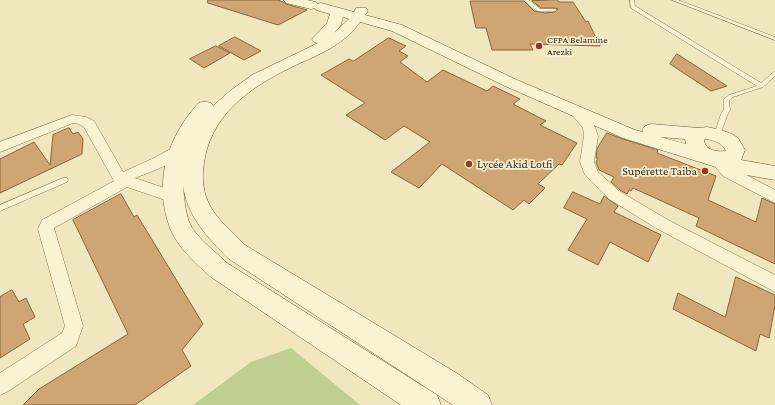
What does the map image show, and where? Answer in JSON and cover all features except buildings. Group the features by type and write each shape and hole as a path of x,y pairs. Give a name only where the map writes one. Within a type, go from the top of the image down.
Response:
{"main road":[{"path":"292,0 335,6 397,28 464,61 628,134 715,158 728,159 736,154 736,150 723,138"},
{"path":"333,41 335,6"},
{"path":"335,6 334,25 322,37 256,69 211,100 196,117 185,134 179,150 172,183 180,226 199,251 219,270 427,405"},
{"path":"397,28 373,29 333,41 308,55 263,75 226,104 211,119 201,137 194,157 193,181 198,205 213,228 237,252 448,384 478,405"},
{"path":"575,111 635,128 698,134 703,133 723,138 743,151 775,165"},
{"path":"698,134 694,137 695,146 706,155 735,166 775,173"}],"street":[{"path":"575,111 589,127 591,136 587,162 592,175 614,195 662,224 775,284"},
{"path":"0,147 72,119 82,120 89,124 123,180 174,197"},
{"path":"0,385 69,339 74,326 46,229 48,224 123,180 179,150"},
{"path":"715,158 728,172 775,197"}],"lane":[{"path":"527,0 533,8 537,10 555,10"},
{"path":"632,0 633,7 761,86"},
{"path":"674,0 775,39"},
{"path":"723,138 724,114 727,110 726,100 731,96 761,86 775,73"},
{"path":"0,208 65,180"}],"green space":[{"path":"291,348 360,405 193,405 251,362"}],"place":[{"name":"CFPA Belamine Arezki","path":"539,46"},
{"name":"Lycée Akid Lotfi","path":"469,164"},
{"name":"Supérette Taiba","path":"705,171"}]}
